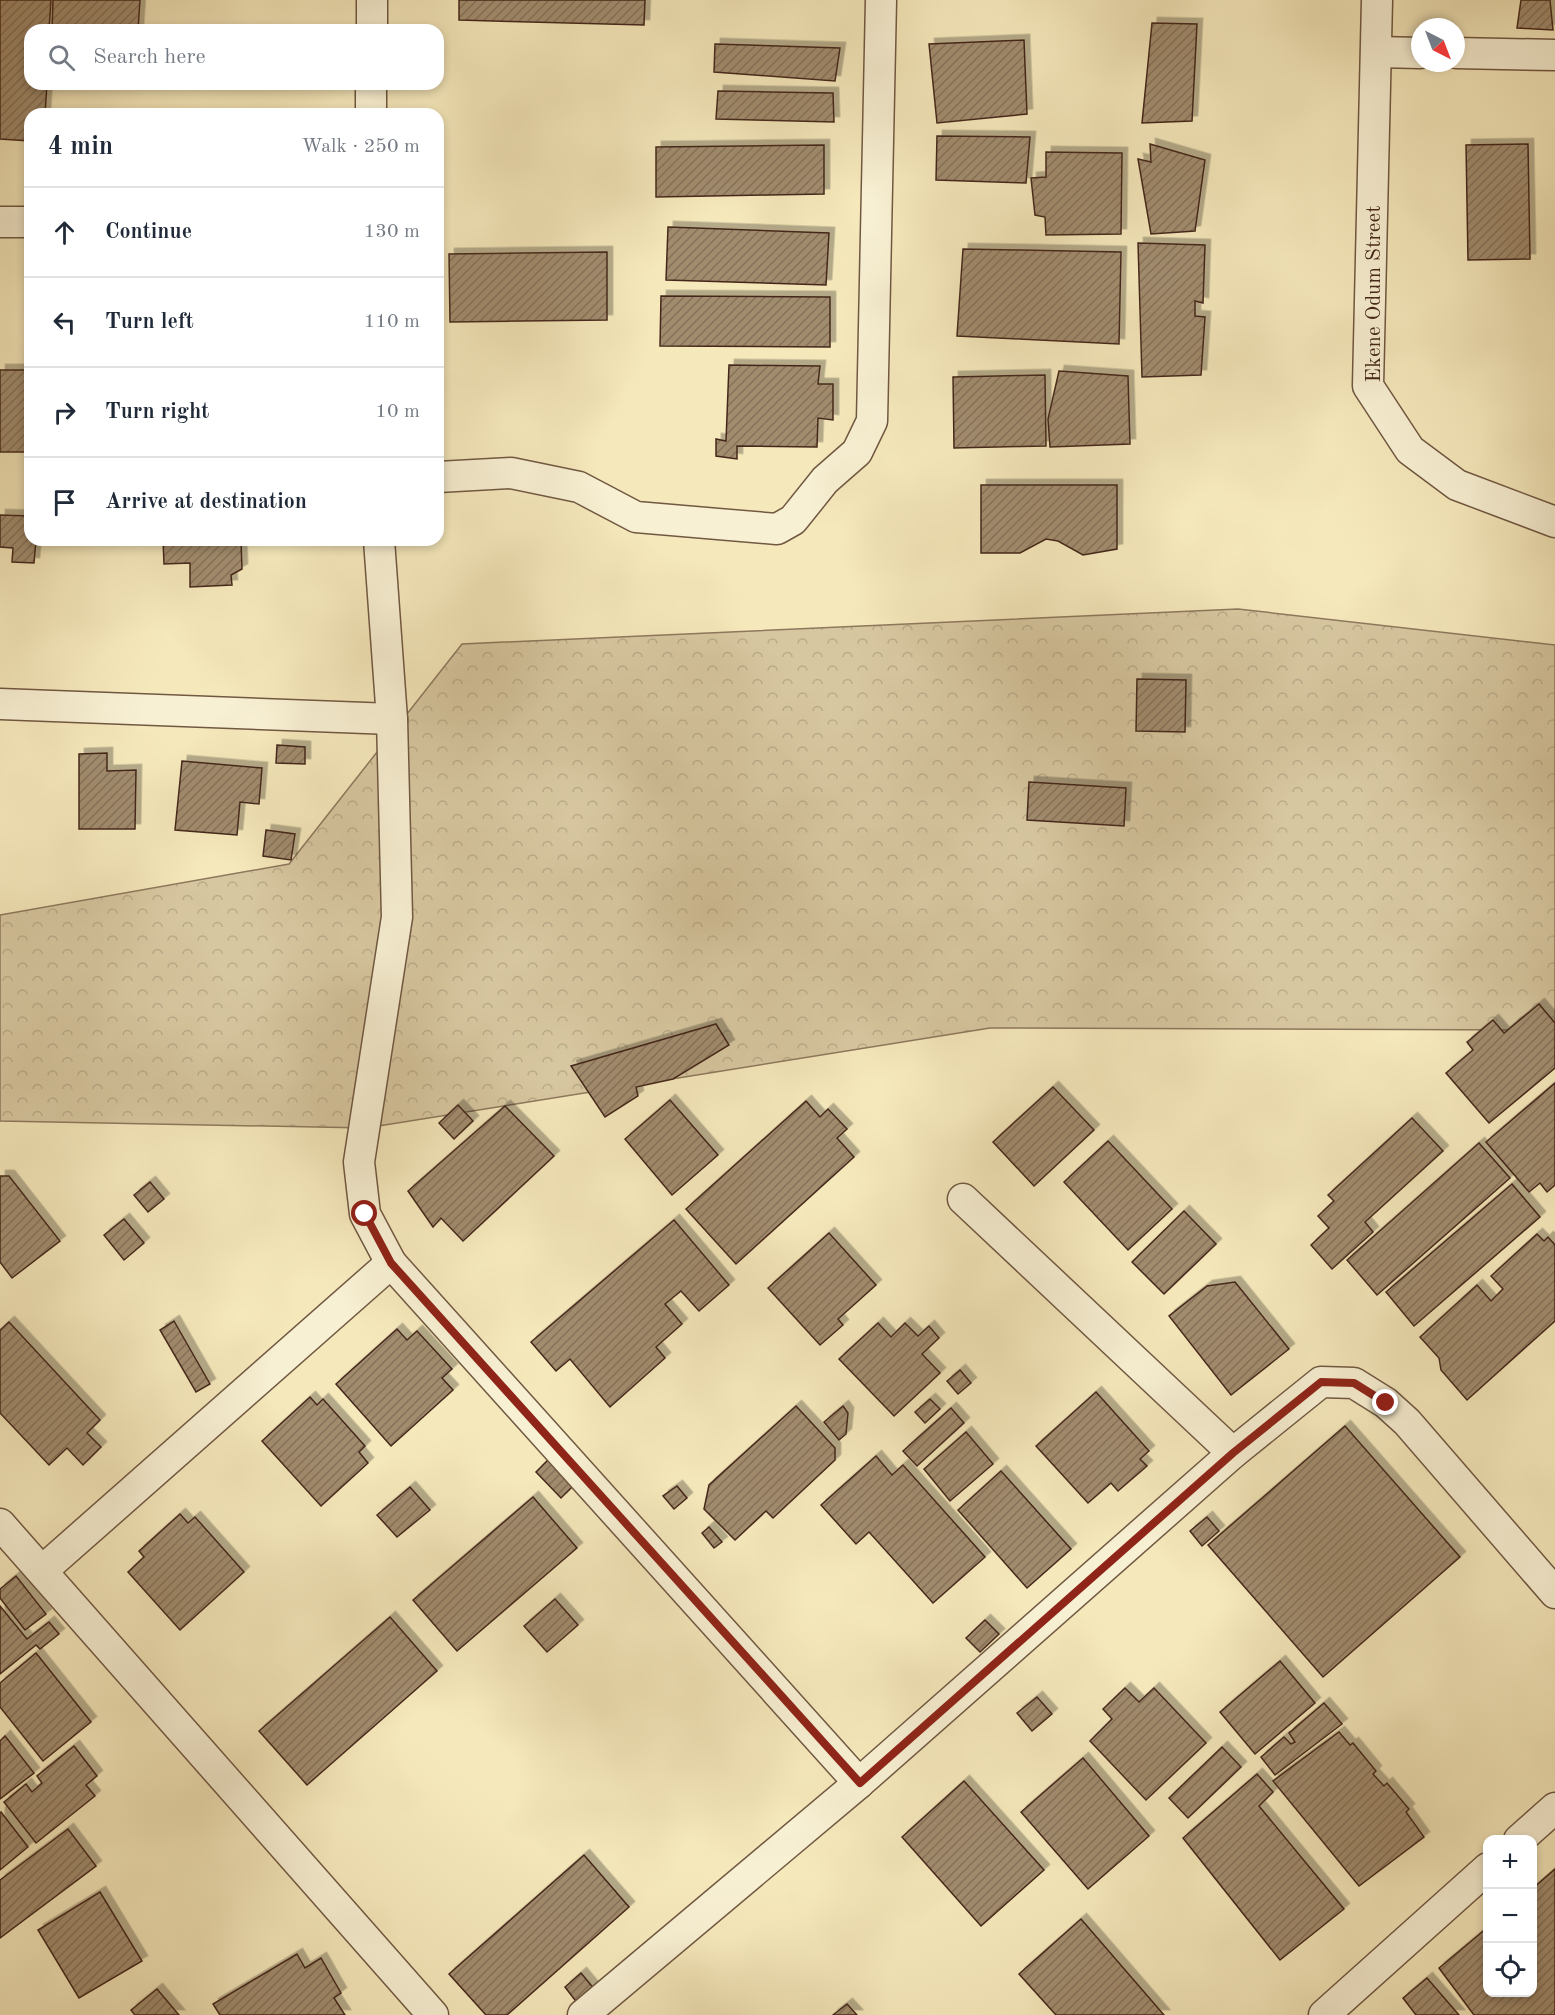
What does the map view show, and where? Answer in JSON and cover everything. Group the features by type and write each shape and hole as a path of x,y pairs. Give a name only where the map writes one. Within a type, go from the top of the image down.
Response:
{"street":[{"path":"372,0 372,24"},
{"path":"444,477 511,473 579,488 636,517 777,529 793,520 825,480 857,452 872,421 881,0"},
{"name":"Ekene Odum Street","path":"1377,0 1368,386 1410,450 1457,485 1555,522"},
{"path":"1377,52 1411,52"},
{"path":"1465,53 1555,55"},
{"path":"370,108 371,90"},
{"path":"0,222 24,222"},
{"path":"379,546 392,719 397,917 359,1162 365,1214 391,1263 860,1783"},
{"path":"0,704 392,719"},
{"path":"963,1199 1233,1453"},
{"path":"43,1570 391,1263"},
{"path":"583,2015 860,1783 1233,1453 1321,1382 1354,1383 1386,1403 1407,1422 1555,1593"},
{"path":"0,1524 43,1570 433,2015"},
{"path":"1524,1835 1555,1808"},
{"path":"1324,2015 1483,1872"}],"green space":[{"path":"1238,609 1555,645 1555,1030 990,1028 366,1128 0,1121 0,915 289,864 462,644"}],"building":[{"path":"0,0 51,0 49,24 24,24 24,90 47,90 45,108 24,108 24,141 0,139"},
{"path":"53,0 140,0 138,24 52,24"},
{"path":"459,0 645,0 644,25 459,20"},
{"path":"1521,0 1550,0 1553,30 1517,28"},
{"path":"1152,23 1197,24 1192,121 1142,123"},
{"path":"1024,40 1027,114 937,123 929,44"},
{"path":"715,44 840,48 835,81 714,72"},
{"path":"718,91 833,93 834,122 716,119"},
{"path":"937,136 1030,137 1026,183 936,180"},
{"path":"1150,144 1205,160 1195,231 1151,234 1138,159 1151,162"},
{"path":"1528,144 1530,259 1468,260 1466,145"},
{"path":"824,145 824,194 656,197 656,147"},
{"path":"1046,152 1122,153 1121,234 1046,235 1045,217 1035,215 1031,178 1046,177"},
{"path":"668,227 829,233 826,285 666,280"},
{"path":"1138,243 1205,245 1203,303 1195,301 1195,316 1205,317 1201,375 1142,377"},
{"path":"963,249 1121,252 1119,344 957,336"},
{"path":"607,252 607,320 450,322 449,254"},
{"path":"661,296 830,297 830,347 660,346"},
{"path":"729,365 820,366 818,384 833,384 833,420 818,418 817,447 737,446 737,459 716,456 716,439 726,441"},
{"path":"0,370 24,370 24,452 0,452"},
{"path":"1059,371 1128,376 1130,444 1050,447 1048,419"},
{"path":"1045,375 1046,446 954,448 953,377"},
{"path":"981,485 1117,485 1117,549 1083,555 1058,541 1046,539 1020,553 981,553"},
{"path":"0,515 24,516 24,546 35,546 34,563 12,562 13,548 0,547"},
{"path":"163,546 241,546 242,569 231,575 232,585 190,587 190,563 164,564"},
{"path":"1137,679 1186,680 1185,732 1136,731"},
{"path":"277,745 305,747 305,764 276,763"},
{"path":"107,753 107,771 136,770 135,829 79,829 79,754"},
{"path":"182,761 262,768 259,804 240,802 237,835 175,830"},
{"path":"1029,782 1126,788 1124,826 1027,820"},
{"path":"266,830 295,834 291,860 263,856"},
{"path":"1539,1004 1555,1023 1555,1068 1489,1123 1446,1073 1473,1050 1467,1042 1493,1020 1504,1033"},
{"path":"716,1024 729,1045 673,1079 636,1087 638,1096 605,1117 571,1066"},
{"path":"1555,1083 1555,1185 1547,1192 1540,1183 1529,1192 1486,1142"},
{"path":"1053,1087 1094,1130 1034,1186 993,1142"},
{"path":"670,1100 718,1155 672,1195 625,1139"},
{"path":"806,1101 820,1117 828,1109 847,1129 837,1138 854,1157 736,1264 686,1209"},
{"path":"458,1105 473,1121 454,1139 439,1123"},
{"path":"505,1106 554,1156 463,1241 441,1218 433,1227 408,1191"},
{"path":"1412,1118 1443,1151 1365,1222 1373,1232 1332,1269 1311,1245 1329,1228 1318,1216 1334,1201 1328,1195"},
{"path":"1108,1141 1172,1209 1128,1250 1064,1182"},
{"path":"1479,1143 1510,1178 1377,1295 1347,1260"},
{"path":"0,1176 9,1176 60,1241 12,1278 0,1262"},
{"path":"150,1182 164,1199 148,1212 134,1195"},
{"path":"1512,1184 1540,1217 1414,1326 1386,1292"},
{"path":"1184,1211 1216,1244 1164,1294 1132,1262"},
{"path":"124,1219 144,1243 124,1260 104,1235"},
{"path":"674,1220 729,1285 699,1311 681,1291 665,1304 682,1324 656,1347 665,1358 610,1407 570,1359 556,1371 531,1342"},
{"path":"829,1233 876,1285 838,1319 843,1325 820,1345 768,1288"},
{"path":"1537,1234 1544,1241 1548,1237 1555,1245 1555,1321 1467,1400 1441,1370 1439,1358 1420,1337 1477,1285 1491,1301 1503,1289 1491,1276"},
{"path":"1235,1282 1289,1349 1231,1395 1169,1316 1207,1286"},
{"path":"174,1321 210,1384 196,1392 160,1330"},
{"path":"9,1322 100,1420 87,1433 101,1447 83,1465 67,1448 49,1465 0,1413 0,1330"},
{"path":"878,1323 891,1337 905,1323 918,1336 929,1326 939,1338 922,1354 940,1373 894,1416 839,1359"},
{"path":"397,1329 407,1340 417,1331 452,1369 442,1378 453,1390 391,1446 336,1384"},
{"path":"960,1370 971,1383 958,1394 947,1381"},
{"path":"1096,1392 1149,1451 1140,1459 1147,1466 1118,1491 1111,1483 1088,1503 1036,1446"},
{"path":"310,1397 317,1405 323,1399 365,1446 359,1452 368,1463 321,1506 262,1441"},
{"path":"930,1399 940,1409 925,1423 915,1412"},
{"path":"796,1406 835,1448 835,1460 773,1518 766,1511 735,1540 704,1509 709,1485"},
{"path":"843,1406 848,1413 846,1434 839,1440 824,1422"},
{"path":"951,1408 964,1423 917,1466 903,1451"},
{"path":"1345,1426 1460,1557 1323,1677 1208,1545"},
{"path":"966,1432 993,1464 950,1501 924,1469"},
{"path":"876,1456 892,1475 903,1465 985,1557 933,1603 869,1532 856,1544 821,1505"},
{"path":"551,1457 576,1483 561,1498 536,1472"},
{"path":"1001,1471 1071,1549 1027,1588 958,1510"},
{"path":"677,1486 687,1498 674,1509 663,1496"},
{"path":"410,1487 430,1510 397,1537 377,1515"},
{"path":"533,1497 577,1548 457,1651 413,1600"},
{"path":"180,1514 188,1523 195,1517 244,1572 180,1630 128,1572 144,1557 139,1551"},
{"path":"1207,1517 1219,1531 1202,1546 1190,1531"},
{"path":"709,1527 722,1542 714,1548 702,1533"},
{"path":"16,1576 46,1614 25,1630 0,1598 0,1589"},
{"path":"555,1599 578,1625 547,1652 524,1626"},
{"path":"0,1606 27,1639 49,1622 59,1634 40,1649 36,1645 0,1674"},
{"path":"390,1617 437,1671 307,1785 259,1731"},
{"path":"985,1620 999,1634 980,1652 966,1638"},
{"path":"36,1653 91,1722 43,1761 0,1707 0,1683"},
{"path":"1280,1661 1315,1703 1255,1754 1220,1712"},
{"path":"1125,1688 1139,1702 1154,1688 1206,1743 1146,1800 1090,1741 1112,1719 1103,1709"},
{"path":"1037,1697 1052,1714 1032,1731 1017,1713"},
{"path":"1324,1703 1342,1724 1275,1775 1261,1757 1284,1737 1291,1744 1295,1742 1289,1733"},
{"path":"1339,1732 1350,1745 1353,1743 1376,1771 1373,1774 1384,1786 1387,1783 1409,1809 1406,1812 1424,1837 1359,1886 1273,1781"},
{"path":"5,1736 34,1773 0,1799 0,1741"},
{"path":"74,1746 97,1776 86,1785 95,1796 36,1843 4,1802 26,1784 32,1792 42,1783 37,1776"},
{"path":"1222,1747 1241,1767 1188,1818 1169,1798"},
{"path":"1083,1758 1149,1836 1088,1889 1021,1812"},
{"path":"1257,1774 1273,1792 1259,1806 1344,1909 1280,1960 1183,1838"},
{"path":"964,1781 1044,1870 981,1926 902,1837"},
{"path":"0,1813 28,1847 0,1870"},
{"path":"68,1829 96,1866 0,1938 0,1880"},
{"path":"584,1855 629,1907 507,2015 486,2015 449,1974"},
{"path":"1555,1869 1555,2015 1474,2015 1439,1968 1483,1931 1483,1997 1537,1997 1537,1885"},
{"path":"100,1892 142,1961 79,1998 38,1930"},
{"path":"1081,1919 1164,2015 1056,2015 1019,1974"},
{"path":"297,1954 305,1968 321,1958 341,1993 334,1998 345,2015 220,2015 213,2004"},
{"path":"581,1973 595,1990 578,2004 565,1987"},
{"path":"1427,1978 1459,2015 1416,2015 1403,1998"},
{"path":"157,1989 179,2015 135,2015 131,2010"},
{"path":"847,2004 857,2015 833,2015"}],"route":[{"path":"365,1214 391,1263 860,1783 1233,1453 1321,1382 1354,1383 1386,1403"}]}
